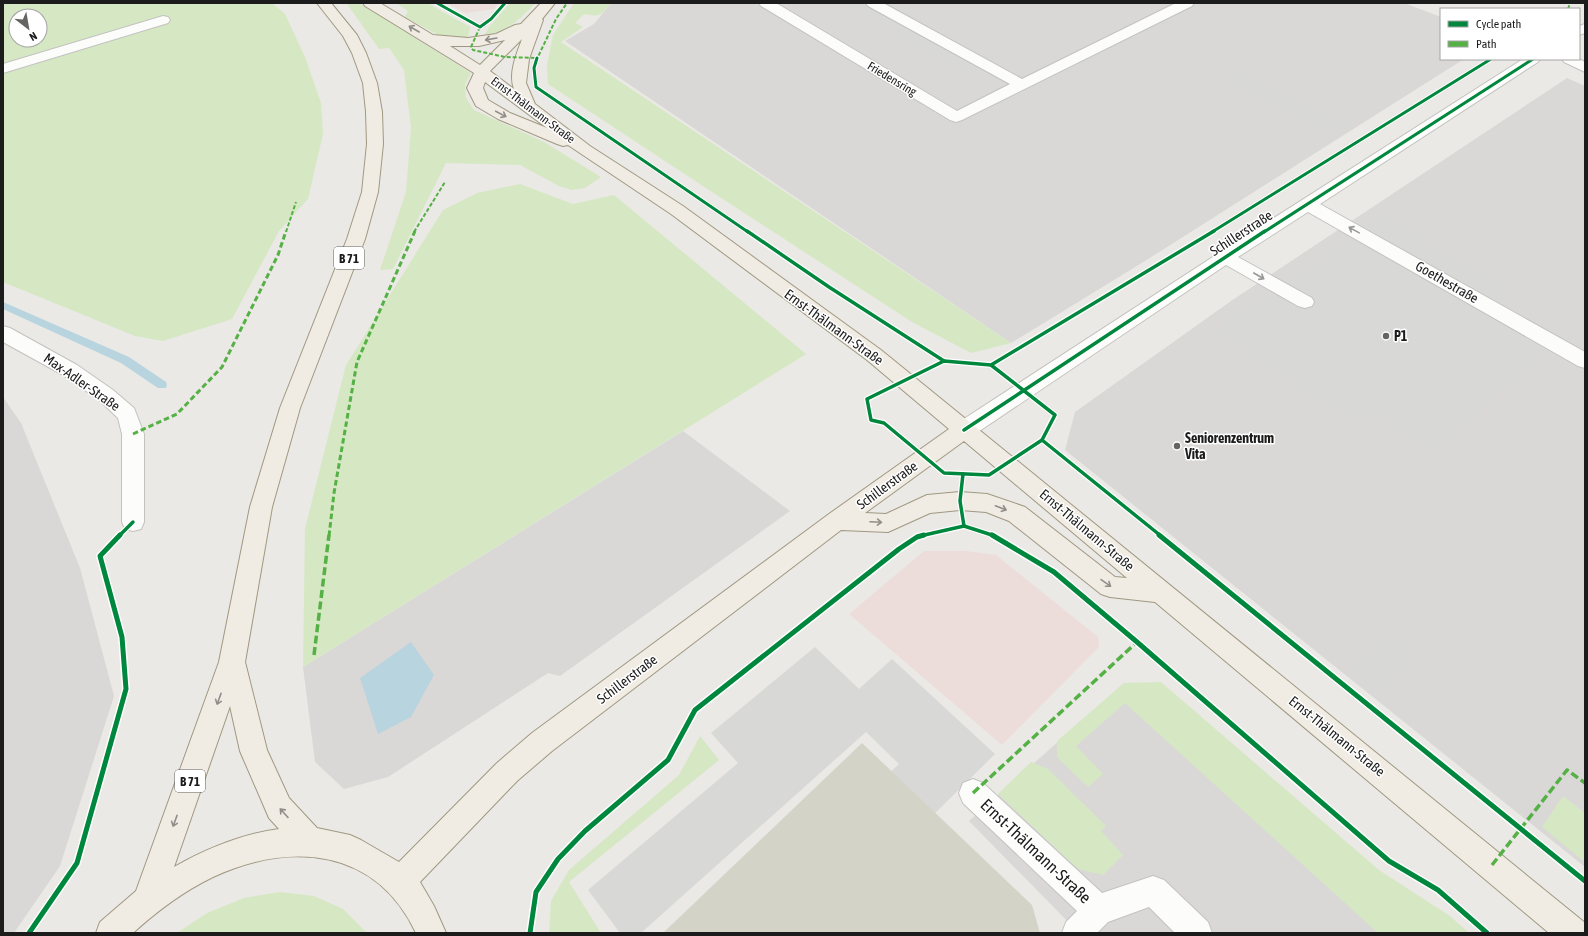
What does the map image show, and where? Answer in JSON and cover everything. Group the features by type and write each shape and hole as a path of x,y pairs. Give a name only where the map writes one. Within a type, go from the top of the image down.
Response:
{"main road":[{"name":"B 71","path":"148,900 232,662 261,507 290,408 356,239 370,192 374,166 374,112 368,76 350,35 324,3"},
{"name":"Ernst-Thälmann-Straße","path":"370,3 428,38 485,69 584,149 677,210 874,355 1573,933"},
{"path":"485,69 548,3"},
{"path":"428,38 454,42 497,38 513,33 538,15"},
{"path":"527,104 519,83 522,58 538,15"},
{"name":"Ernst-Thälmann-Straße","path":"485,69 475,88 480,103 537,131 584,149"},
{"name":"Schillerstraße","path":"400,882 507,772 542,742 837,521 964,430"},
{"path":"837,521 888,523 927,504 960,501 987,503 1017,514 1110,587 1162,592"},
{"name":"B 71","path":"232,662 254,750 260,765 279,808 310,842"},
{"name":"B 71","path":"111,933 148,900 178,879 205,865 232,854 259,847 285,842 310,842 333,846 373,860 400,882 421,910 431,933"}],"street":[{"name":"Friedensring","path":"766,3 956,117 1187,3"},
{"path":"873,3 1021,84"},
{"path":"3,69 163,20"},
{"name":"Schillerstraße","path":"964,430 1225,257 1531,60"},
{"path":"1570,60 1585,68"},
{"name":"Goethestraße","path":"1307,204 1585,361"},
{"path":"1225,257 1305,302"},
{"name":"Max-Adler-Straße","path":"3,333 70,370 106,395 127,414 133,434 132,522"},
{"name":"Ernst-Thälmann-Straße","path":"974,793 1098,910"},
{"name":"Ernst-Thälmann-Straße","path":"1077,933 1098,910 1153,891 1197,933"}],"shaded area":[{"path":"447,3 498,3 494,9 466,13"},
{"path":"611,3 1404,3 1440,17 1440,60 1462,60 1145,261 1011,343 565,41 594,24"},
{"path":"842,3 892,3 995,60 967,74"},
{"path":"1242,70 1353,124 1333,135 1223,81"},
{"path":"1567,78 1585,86 1585,867 1065,450 1075,412 1231,301"},
{"name":"P1","path":"1383,216 1518,289 1498,303 1559,341 1433,452 1369,412 1354,424 1213,331"},
{"path":"3,397 21,423 80,568 114,696 60,866 14,933 3,933"},
{"path":"683,431 790,511 560,676 548,673 388,777 344,789 315,762 303,667"},
{"path":"924,551 966,551 996,555 1098,637 1099,647 1002,745 849,614"},
{"path":"1387,630 1421,656 1379,698 1347,671"},
{"path":"815,647 859,689 892,659 995,754 924,824 882,780 899,764 866,732 641,933 620,933 588,890 738,763 711,733"},
{"path":"1124,683 1448,933 1079,933 969,821"},
{"path":"862,743 1032,905 1040,933 663,933"}],"green space":[{"path":"3,3 272,3 285,14 305,57 321,103 323,134 308,199 279,231 232,319 163,341 135,336 3,282"},
{"path":"359,3 471,73 465,84 466,98 474,110 544,142 601,177 585,188 572,190 559,186 520,165 446,163 393,269 380,270 406,192 411,128 404,70 389,48 379,49 347,4"},
{"path":"396,3 427,3 470,27 468,37 442,37 405,17 408,11"},
{"path":"510,3 535,3 513,24 499,31 485,34 489,27"},
{"path":"574,3 611,3 605,11 600,14 584,14 575,23 583,27 561,42 1011,343 971,353 912,322 548,84 547,65 553,35"},
{"path":"520,184 573,204 614,195 806,354 303,667 305,529 346,365 443,210 477,193"},
{"path":"1161,682 1379,870 1450,916 1469,933 1378,933 1125,703 1076,746 1103,774 1088,787 1057,757 1057,741 1124,683"},
{"path":"700,736 719,760 569,882 601,933 549,933 551,901 569,870 679,775"},
{"path":"1031,762 1048,769 1106,826 1101,831 1123,855 1103,875 1078,869 998,794"},
{"path":"1563,796 1585,813 1585,862 1542,827"},
{"path":"280,892 314,896 343,909 367,933 177,933 207,913 244,898"}],"water":[{"path":"411,642 434,675 411,717 378,734 360,678"}],"waterway":[{"path":"3,305 125,360 162,385"}],"marked path":[{"path":"536,61 556,19 567,3"},
{"path":"1568,8 1570,3"},
{"path":"480,27 471,47 473,50 489,55 537,58"},
{"path":"314,655 334,493 357,362 417,226 445,182"},
{"path":"133,434 177,414 222,367 278,255 296,202"},
{"path":"973,793 1137,642"},
{"path":"1492,865 1567,770 1585,783"}],"cycle path":[{"path":"437,3 480,27 491,19 505,3"},
{"path":"537,58 534,68 536,87 829,287 944,361"},
{"path":"991,365 1161,264 1489,60"},
{"path":"964,430 1225,257 1531,60"},
{"path":"963,474 989,475 1042,440 1055,415 991,365 944,361 867,399 871,420 884,423 944,473 963,474 960,501 964,526"},
{"path":"1042,440 1585,881"},
{"path":"29,933 77,863 126,689 122,637 100,556 133,522"},
{"path":"964,526 997,537 1054,572 1137,642 1389,861 1438,890 1487,933"},
{"path":"530,933 536,892 558,859 585,831 668,760 695,710 899,549 917,537 964,526"}],"place":[{"name":"P1","path":"1386,336"},
{"name":"Seniorenzentrum Vita","path":"1177,446"}]}
